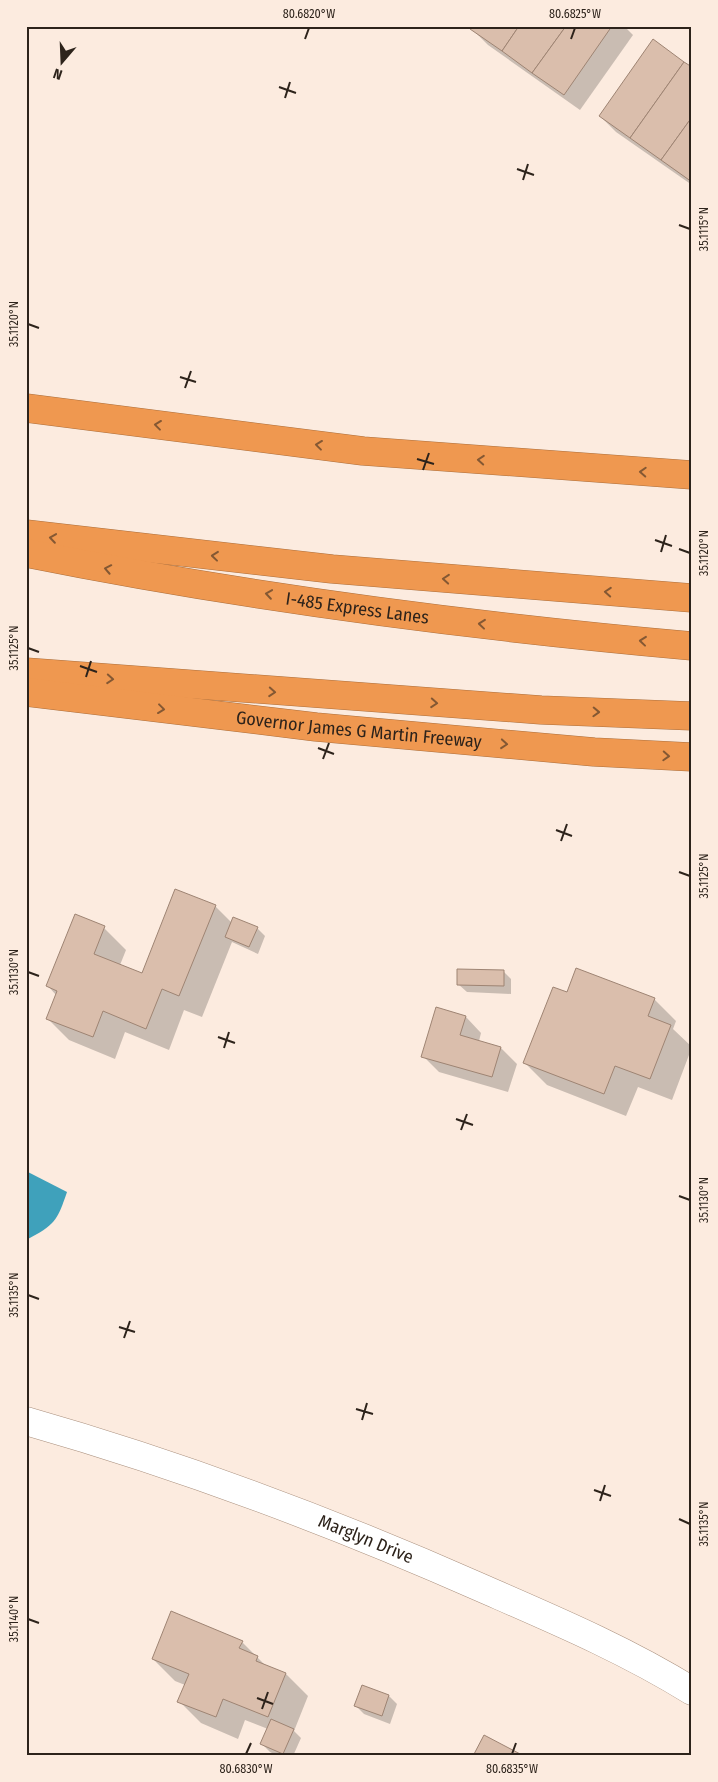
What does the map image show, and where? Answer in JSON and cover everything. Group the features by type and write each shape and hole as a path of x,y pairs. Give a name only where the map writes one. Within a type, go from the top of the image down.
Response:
{"highway":[{"path":"26,408 363,451 692,475"},
{"path":"26,534 332,569 692,598"},
{"name":"I-485 Express Lanes","path":"26,553 142,576 451,620 692,646"},
{"path":"26,672 502,707 692,716"},
{"name":"Governor James G Martin Freeway","path":"26,692 316,727 594,752 692,758"}],"street":[{"name":"Marglyn Drive","path":"26,1421 198,1474 313,1517 419,1560 602,1641 692,1691"}],"water":[{"path":"26,1171 67,1192 54,1221 26,1240"}],"building":[{"path":"472,26 519,26 502,51 470,29"},
{"path":"519,26 566,26 532,73 502,51"},
{"path":"566,26 612,26 564,95 532,73"},
{"path":"653,39 684,62 630,138 599,116"},
{"path":"684,62 692,67 692,117 661,160 630,138"},
{"path":"692,117 692,182 661,160"},
{"path":"175,889 216,905 179,996 162,989 146,1029 103,1011 93,1037 46,1019 57,991 46,986 75,914 105,926 94,954 142,973"},
{"path":"233,917 258,927 249,947 225,937"},
{"path":"576,968 655,998 648,1016 671,1025 650,1079 615,1066 604,1094 523,1063 553,987 567,992"},
{"path":"457,969 504,970 504,986 457,985"},
{"path":"436,1007 466,1016 460,1035 501,1047 492,1077 421,1057"},
{"path":"171,1611 243,1641 239,1648 258,1656 256,1661 286,1673 268,1717 223,1699 216,1717 177,1702 189,1674 152,1659"},
{"path":"362,1685 389,1695 382,1716 354,1706"},
{"path":"271,1719 294,1729 283,1754 260,1744"},
{"path":"484,1735 524,1756 473,1756"}]}
